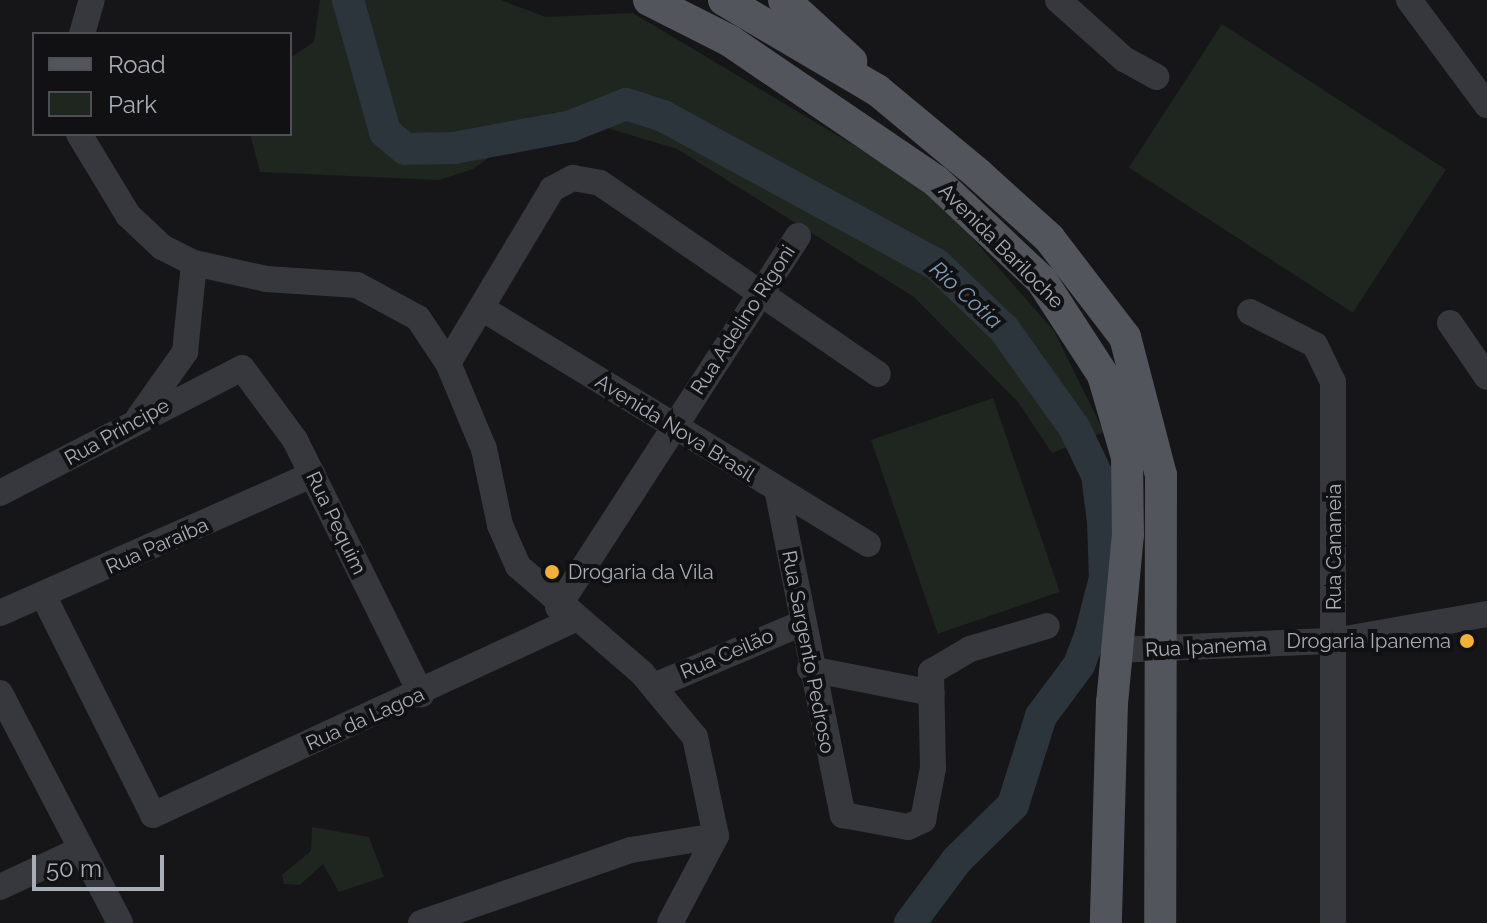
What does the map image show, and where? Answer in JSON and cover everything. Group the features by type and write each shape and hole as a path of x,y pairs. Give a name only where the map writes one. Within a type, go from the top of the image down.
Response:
{"main road":[{"name":"Avenida Bariloche","path":"649,0 730,41 936,181 1067,312 1103,375 1127,457 1128,534 1115,650 1106,923"},
{"name":"Avenida Bariloche","path":"724,0 877,90 1049,238 1125,337 1161,475 1160,923"},
{"path":"784,0 877,90"}],"street":[{"path":"83,32 92,0"},
{"path":"1058,0 1124,59 1156,77"},
{"path":"1409,0 1487,105"},
{"path":"80,136 128,215 194,263 266,279 357,285 390,297 418,318 448,363 484,449 513,555 567,613 654,686 695,737 716,836 670,923"},
{"path":"448,363 552,189 584,179 760,292 878,374"},
{"name":"Rua Adelino Rigoni","path":"567,613 675,424 798,236"},
{"path":"135,423 185,352 194,263"},
{"name":"Avenida Nova Brasil","path":"483,309 675,424 778,494 868,544"},
{"name":"Rua Cananeia","path":"1250,312 1315,345 1329,362 1334,641 1333,923"},
{"path":"1450,323 1487,377"},
{"name":"Rua Principe","path":"0,493 233,368"},
{"name":"Rua Pequim","path":"233,368 257,380 313,474 421,694"},
{"name":"Rua Paraíba","path":"0,613 313,474"},
{"name":"Rua Sargento Pedroso","path":"778,494 800,624 839,811 908,827 923,820 931,797 932,693"},
{"name":"Rua da Lagoa","path":"43,595 153,815 421,694 567,613"},
{"name":"Rua Ipanema","path":"1115,650 1161,651 1334,641 1487,614"},
{"name":"Rua Ceilão","path":"654,686 800,624"},
{"path":"810,669 932,693 931,672 970,649 1047,626"},
{"path":"3,704 77,851 120,923"},
{"path":"421,923 631,850 716,836"},
{"path":"0,887 77,851"}],"green space":[{"path":"320,0 501,0 546,17 633,13 932,192 1054,331 1104,432 1052,453 1018,402 914,297 677,149 554,112 473,169 439,180 260,172 251,136 292,136 292,57 314,42"},
{"path":"1222,24 1446,169 1353,313 1129,167"},
{"path":"993,398 1060,592 938,634 871,440"},
{"path":"312,827 369,837 384,877 339,892 323,864 300,885 284,884 282,875 311,851"}],"waterway":[{"name":"Rio Cotia","path":"348,0 385,132 405,149 454,148 571,126 626,104 663,116 936,264 1004,329 1074,427 1097,475 1103,521 1105,578 1090,636 1079,665 1041,716 1013,805 957,860 910,923"}],"place":[{"name":"Drogaria da Vila","path":"552,572"},
{"name":"Drogaria Ipanema","path":"1467,641"}]}
